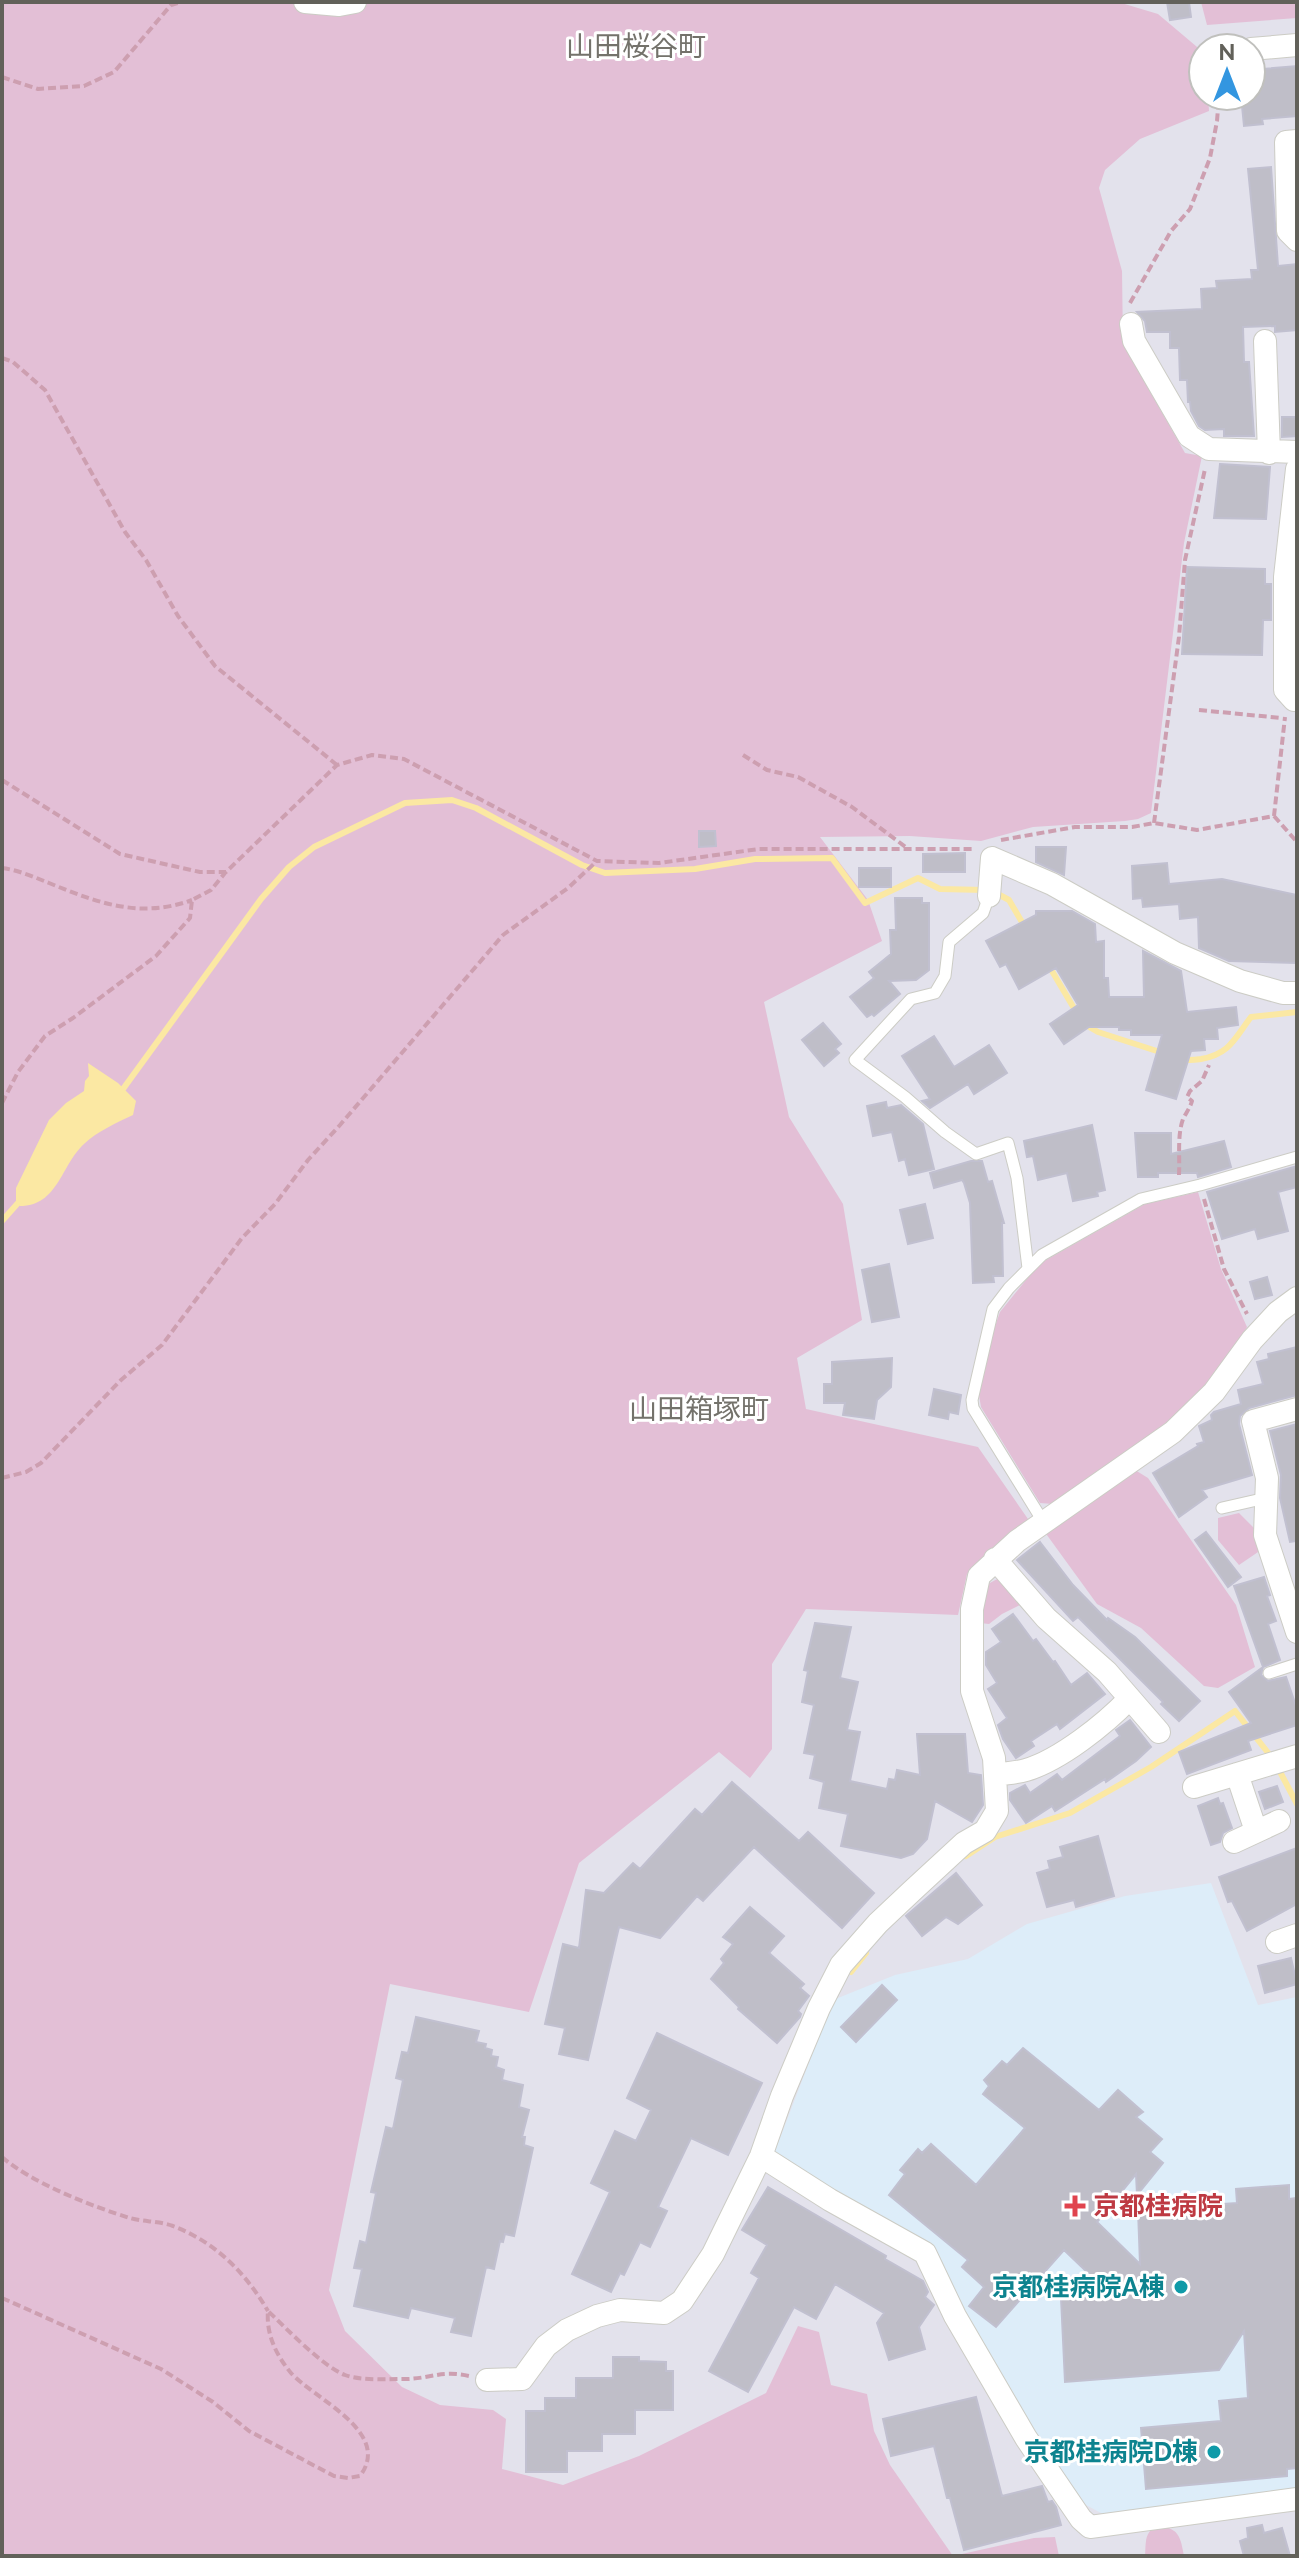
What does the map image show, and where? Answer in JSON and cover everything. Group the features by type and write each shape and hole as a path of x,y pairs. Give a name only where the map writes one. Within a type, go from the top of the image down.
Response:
{"street":[{"path":"305,2 339,5 355,2"},
{"path":"1267,48 1297,45"},
{"path":"1297,141 1286,142 1288,231 1297,240"},
{"path":"1131,324 1134,341 1189,436 1209,449 1297,452"},
{"path":"1265,341 1269,453"},
{"path":"1289,702 1297,469"},
{"path":"990,889 987,854 1052,884 1175,953 1240,981 1283,993 1297,993"},
{"path":"487,2380 522,2379 546,2346 567,2330 597,2316 620,2310 664,2313 682,2301 713,2254 761,2156 782,2096 819,2008 841,1965 912,1891 964,1843 985,1831 997,1811 994,1758 972,1691 972,1609 979,1576 995,1559 1173,1432 1214,1392 1278,1312 1297,1298"},
{"path":"1297,1409 1253,1421 1267,1478 1265,1535 1297,1632"},
{"path":"995,1559 1046,1618 1107,1672 1159,1732"},
{"path":"995,1775 1028,1769 1068,1748 1111,1718 1129,1699"},
{"path":"1194,1787 1297,1756"},
{"path":"1237,1774 1256,1831"},
{"path":"1234,1842 1279,1821"},
{"path":"761,2156 830,2200 925,2253 955,2316 1026,2438 1081,2519 1090,2527 1297,2499"}],"lane":[{"path":"990,889 983,913 949,942 945,976 935,993 911,999 855,1060 976,1154 1008,1143 1017,1178 1028,1268"},
{"path":"1044,1523 973,1408 972,1400 993,1309 1042,1255 1141,1199 1297,1157"},
{"path":"1222,1508 1266,1498"},
{"path":"1269,1673 1297,1664"}],"path":[{"path":"2,77 38,89 84,86 114,72 171,5 181,2"},
{"path":"1131,324 1128,306 1171,231 1190,209 1210,158 1218,112"},
{"path":"2,358 13,362 45,390 125,532 146,560 178,616 215,666 337,765"},
{"path":"1154,823 1179,637 1185,560 1209,449"},
{"path":"1199,710 1289,702 1274,816 1297,842"},
{"path":"2,868 102,903 137,910 173,907 211,890 337,765 372,755 404,759 596,863 659,863 759,849 967,848 987,854 990,842 1075,827 1132,827 1154,823 1197,830 1274,816"},
{"path":"743,755 767,770 798,777 852,807 909,849"},
{"path":"2,780 120,854 200,872 226,872"},
{"path":"2,1478 26,1472 51,1456 121,1380 162,1345 242,1238 275,1204 308,1160 503,935 596,863"},
{"path":"2,1103 18,1072 45,1036 156,956 190,918 192,900"},
{"path":"1179,1189 1181,1129 1184,1116 1192,1105 1187,1097 1202,1081 1209,1065"},
{"path":"1200,1185 1224,1269 1257,1335"},
{"path":"2,2157 35,2179 76,2197 134,2219 171,2225 201,2240 232,2262 268,2311 314,2354 345,2375 376,2379 413,2378 449,2372 487,2380"},
{"path":"2,2298 161,2369 213,2402 249,2431 334,2476 360,2476 367,2467 368,2453 362,2435 346,2416 293,2375 279,2356 266,2327 268,2311"}],"shaded area":[{"path":"2,2 1118,2 1158,14 1187,38 1187,112 1207,112 1140,139 1105,170 1099,188 1122,271 1123,344 1185,453 1202,456 1184,543 1151,813 1125,821 1033,827 981,841 910,836 820,837 868,900 882,941 764,1002 789,1117 843,1204 862,1320 797,1358 806,1409 978,1447 1028,1519 967,1574 958,1615 806,1609 772,1664 772,1749 750,1778 719,1752 579,1863 529,2012 390,1984 329,2290 345,2331 402,2387 440,2405 493,2410 506,2419 502,2469 563,2485 639,2456 766,2393 798,2326 819,2332 831,2385 867,2394 874,2431 890,2465 953,2556 2,2556"},
{"path":"1201,2 1297,2 1297,18 1207,25"},
{"path":"88,1063 118,1083 136,1101 133,1115 101,1131 84,1144 58,1183 43,1199 20,1206 16,1201 16,1188 49,1120 84,1091 89,1076"},
{"path":"1198,1192 1221,1269 1247,1327 1223,1369 1181,1411 1053,1504 1040,1503 981,1407 979,1395 1000,1312 1039,1264 1145,1204"},
{"path":"1135,1470 1148,1478 1236,1605 1255,1667 1218,1688 1204,1686 1141,1628 1097,1604 1044,1531"},
{"path":"1239,1513 1255,1529 1261,1550 1239,1565 1218,1540 1218,1518"},
{"path":"1001,1577 1022,1604 989,1624 980,1623 988,1584"},
{"name":"京都桂病院","path":"1211,1883 1258,2005 1297,1997 1297,2490 1103,2514 1086,2505 1037,2436 981,2346 935,2254 772,2159 833,2000 895,1975 968,1959 1027,1924 1125,1896"},
{"path":"1159,2525 1178,2535 1184,2556 1145,2556 1148,2534"},
{"path":"1055,2537 1059,2556 953,2556 1034,2538"}],"building":[{"path":"1167,2 1189,2 1191,17 1170,20"},
{"path":"1297,66 1297,116 1262,119 1263,124 1244,126 1243,112 1267,112 1267,69"},
{"path":"1271,167 1278,266 1297,264 1297,330 1275,332 1275,326 1243,327 1244,362 1249,362 1254,436 1224,436 1224,429 1205,430 1199,426 1191,411 1187,380 1180,380 1179,348 1170,348 1170,332 1147,332 1145,321 1137,312 1202,309 1201,289 1217,288 1216,281 1252,279 1251,270 1258,270 1248,169"},
{"path":"1282,417 1297,417 1297,436 1282,437"},
{"path":"1220,464 1270,467 1266,519 1214,518"},
{"path":"1187,567 1265,569 1265,584 1271,584 1271,620 1263,620 1262,655 1182,654"},
{"path":"699,831 715,831 716,846 699,847"},
{"path":"1036,847 1066,847 1064,875 1036,862"},
{"path":"965,853 965,872 923,872 923,854"},
{"path":"1167,863 1169,884 1222,879 1297,895 1296,963 1229,961 1199,948 1198,917 1180,919 1179,904 1143,907 1142,898 1133,899 1132,866"},
{"path":"859,868 891,868 891,887 859,887"},
{"path":"895,898 922,898 922,903 929,903 929,970 916,980 889,981 900,994 874,1016 867,1017 850,997 874,978 869,972 891,954 890,930 896,930"},
{"path":"1036,911 1072,911 1095,924 1096,942 1104,941 1104,978 1108,978 1109,997 1144,997 1143,951 1181,971 1187,1012 1236,1007 1238,1025 1217,1028 1218,1039 1204,1039 1205,1050 1191,1051 1176,1099 1146,1090 1162,1035 1131,1035 1131,1030 1119,1030 1119,1027 1089,1027 1064,1044 1050,1024 1078,1005 1056,968 1019,989 1006,964 1000,967 986,941 1036,915"},
{"path":"823,1023 841,1044 835,1049 839,1053 824,1066 802,1040"},
{"path":"934,1036 954,1067 989,1045 1007,1073 974,1094 968,1084 930,1108 922,1101 930,1099 902,1056"},
{"path":"886,1102 887,1108 901,1105 923,1124 934,1169 909,1175 905,1159 899,1161 892,1132 873,1136 867,1106"},
{"path":"1092,1125 1105,1190 1097,1192 1098,1196 1073,1201 1067,1173 1038,1180 1033,1156 1027,1157 1024,1141"},
{"path":"1135,1133 1171,1133 1171,1154 1224,1141 1231,1167 1198,1177 1197,1173 1158,1173 1158,1177 1138,1177"},
{"path":"971,1161 982,1161 988,1182 992,1181 1004,1223 1003,1276 993,1276 994,1282 973,1283 970,1203 964,1183 962,1180 934,1188 930,1173"},
{"path":"1297,1166 1297,1187 1278,1192 1288,1231 1258,1239 1255,1229 1222,1239 1207,1192"},
{"path":"925,1204 933,1238 908,1244 900,1210"},
{"path":"889,1264 899,1317 872,1322 862,1270"},
{"path":"1267,1277 1272,1295 1255,1299 1250,1282"},
{"path":"1297,1347 1297,1395 1249,1408 1240,1416 1239,1424 1252,1475 1202,1490 1207,1497 1179,1517 1153,1473 1204,1442 1199,1426 1212,1420 1214,1412 1241,1404 1238,1390 1263,1384 1257,1362 1269,1359 1268,1354"},
{"path":"892,1358 891,1387 877,1400 874,1419 843,1415 845,1403 824,1403 824,1384 832,1384 832,1362"},
{"path":"934,1389 961,1395 958,1414 949,1412 948,1419 929,1415"},
{"path":"1297,1424 1297,1541 1290,1542 1280,1498 1281,1475 1270,1431"},
{"path":"1206,1532 1241,1577 1228,1587 1195,1540"},
{"path":"1040,1542 1073,1585 1107,1620 1135,1637 1200,1701 1179,1721 1078,1617 1073,1621 1017,1560"},
{"path":"1264,1577 1276,1621 1268,1624 1280,1660 1263,1667 1234,1586"},
{"path":"1013,1614 1033,1641 1036,1639 1055,1661 1071,1685 1087,1673 1105,1694 1060,1729 1057,1724 1031,1741 1034,1746 1016,1758 998,1725 1007,1718 988,1689 997,1683 986,1665 986,1652 1001,1642 992,1629"},
{"path":"815,1623 851,1627 840,1678 858,1682 847,1730 860,1732 850,1781 887,1789 889,1779 895,1780 897,1770 920,1775 917,1734 965,1734 968,1773 981,1775 983,1805 972,1822 935,1801 927,1839 913,1854 901,1858 841,1846 848,1814 819,1808 824,1782 810,1778 815,1755 804,1753 814,1705 802,1702 808,1671 804,1670"},
{"path":"1263,1667 1261,1675 1268,1681 1286,1677 1297,1709 1297,1725 1248,1741 1251,1750 1187,1774 1179,1752 1251,1723 1229,1692"},
{"path":"1130,1720 1151,1747 1106,1782 1105,1779 1055,1811 1052,1806 1026,1823 1010,1800 1010,1793 1025,1785 1030,1793 1057,1774 1062,1780 1120,1736 1116,1730"},
{"path":"732,1782 799,1841 808,1832 874,1893 842,1928 754,1847 703,1901 697,1896 660,1938 619,1927 588,2060 559,2054 565,2028 545,2024 563,1944 579,1948 586,1890 604,1893 633,1863 640,1869 695,1809 702,1815"},
{"path":"1277,1786 1283,1802 1265,1809 1259,1792"},
{"path":"1218,1798 1220,1804 1223,1803 1232,1828 1223,1833 1220,1842 1211,1845 1198,1806"},
{"path":"1098,1836 1114,1896 1076,1907 1074,1900 1047,1907 1037,1873 1050,1869 1048,1861 1063,1857 1060,1847"},
{"path":"1297,1848 1297,1904 1247,1931 1232,1901 1228,1902 1219,1877"},
{"path":"956,1873 982,1905 958,1924 946,1917 922,1936 906,1916"},
{"path":"750,1907 784,1936 769,1953 804,1984 800,1988 809,1996 798,2011 800,2017 777,2043 738,2009 711,1979 724,1963 721,1959 733,1944 723,1937"},
{"path":"1291,1958 1297,1984 1265,1993 1258,1966"},
{"path":"882,1985 897,2000 856,2042 841,2027"},
{"path":"416,2017 479,2031 476,2042 486,2044 485,2048 492,2050 491,2056 498,2057 496,2067 504,2070 502,2080 523,2085 519,2107 529,2110 522,2137 525,2137 524,2145 533,2148 514,2236 505,2234 503,2242 500,2241 494,2269 486,2267 471,2336 451,2332 455,2318 411,2308 408,2318 354,2306 362,2269 354,2268 360,2241 366,2243 376,2193 371,2192 386,2127 393,2129 403,2080 396,2078 402,2052 408,2053"},
{"path":"657,2033 762,2083 728,2155 691,2138 658,2207 667,2211 650,2247 640,2242 624,2275 620,2273 611,2292 572,2274 610,2192 591,2183 615,2131 636,2141 651,2110 627,2098"},
{"path":"1023,2048 1099,2110 1118,2090 1143,2112 1136,2117 1162,2139 1150,2152 1163,2163 1137,2195 1136,2174 1097,2222 1140,2264 1138,2210 1237,2203 1236,2189 1289,2185 1289,2199 1297,2198 1297,2468 1287,2469 1287,2476 1146,2489 1141,2428 1221,2421 1219,2401 1248,2398 1244,2331 1219,2370 1065,2382 1061,2298 1112,2296 1064,2250 996,2327 969,2306 984,2287 962,2267 968,2260 889,2195 905,2174 900,2170 918,2149 922,2153 931,2144 976,2185 1025,2128 983,2094 989,2086 984,2080 1002,2061 1007,2065"},
{"path":"768,2187 923,2281 928,2292 925,2297 934,2305 919,2327 925,2349 889,2360 877,2323 884,2313 835,2284 816,2319 794,2307 748,2392 709,2371 759,2278 751,2273 767,2245 742,2230"},
{"path":"613,2357 639,2357 639,2361 666,2362 666,2371 673,2371 673,2410 635,2410 635,2434 602,2434 602,2451 567,2451 567,2472 526,2472 526,2411 545,2411 545,2398 576,2398 576,2378 613,2378"},
{"path":"976,2397 1002,2496 1042,2486 1048,2502 1052,2501 1056,2507 1061,2525 964,2550 934,2446 891,2456 883,2419"},
{"path":"1262,2525 1264,2533 1282,2528 1290,2556 1244,2556 1240,2541 1248,2538 1247,2528"}],"waterway":[{"path":"123,1089 261,899 289,867 314,847 405,803 452,800 476,808 582,865 605,873 695,869 755,859 832,858 865,903 918,878 940,889 985,890"},
{"path":"996,893 1009,900 1026,929"},
{"path":"1049,966 1078,1015"},
{"path":"1181,1059 1201,1059 1219,1053 1231,1044 1251,1017 1297,1012"},
{"path":"1084,1024 1098,1032 1163,1053"},
{"path":"2,1221 18,1203"},
{"path":"966,1856 995,1837 1070,1813 1151,1767 1235,1711 1273,1759"},
{"path":"1278,1768 1297,1804"},
{"path":"851,1972 866,1953"}],"place":[{"name":"京都桂病院","path":"1075,2206"},
{"name":"京都桂病院A棟","path":"1181,2287"},
{"name":"京都桂病院D棟","path":"1214,2452"}],"district":[{"name":"山田桜谷町","path":"636,46"},
{"name":"山田箱塚町","path":"699,1409"}]}
